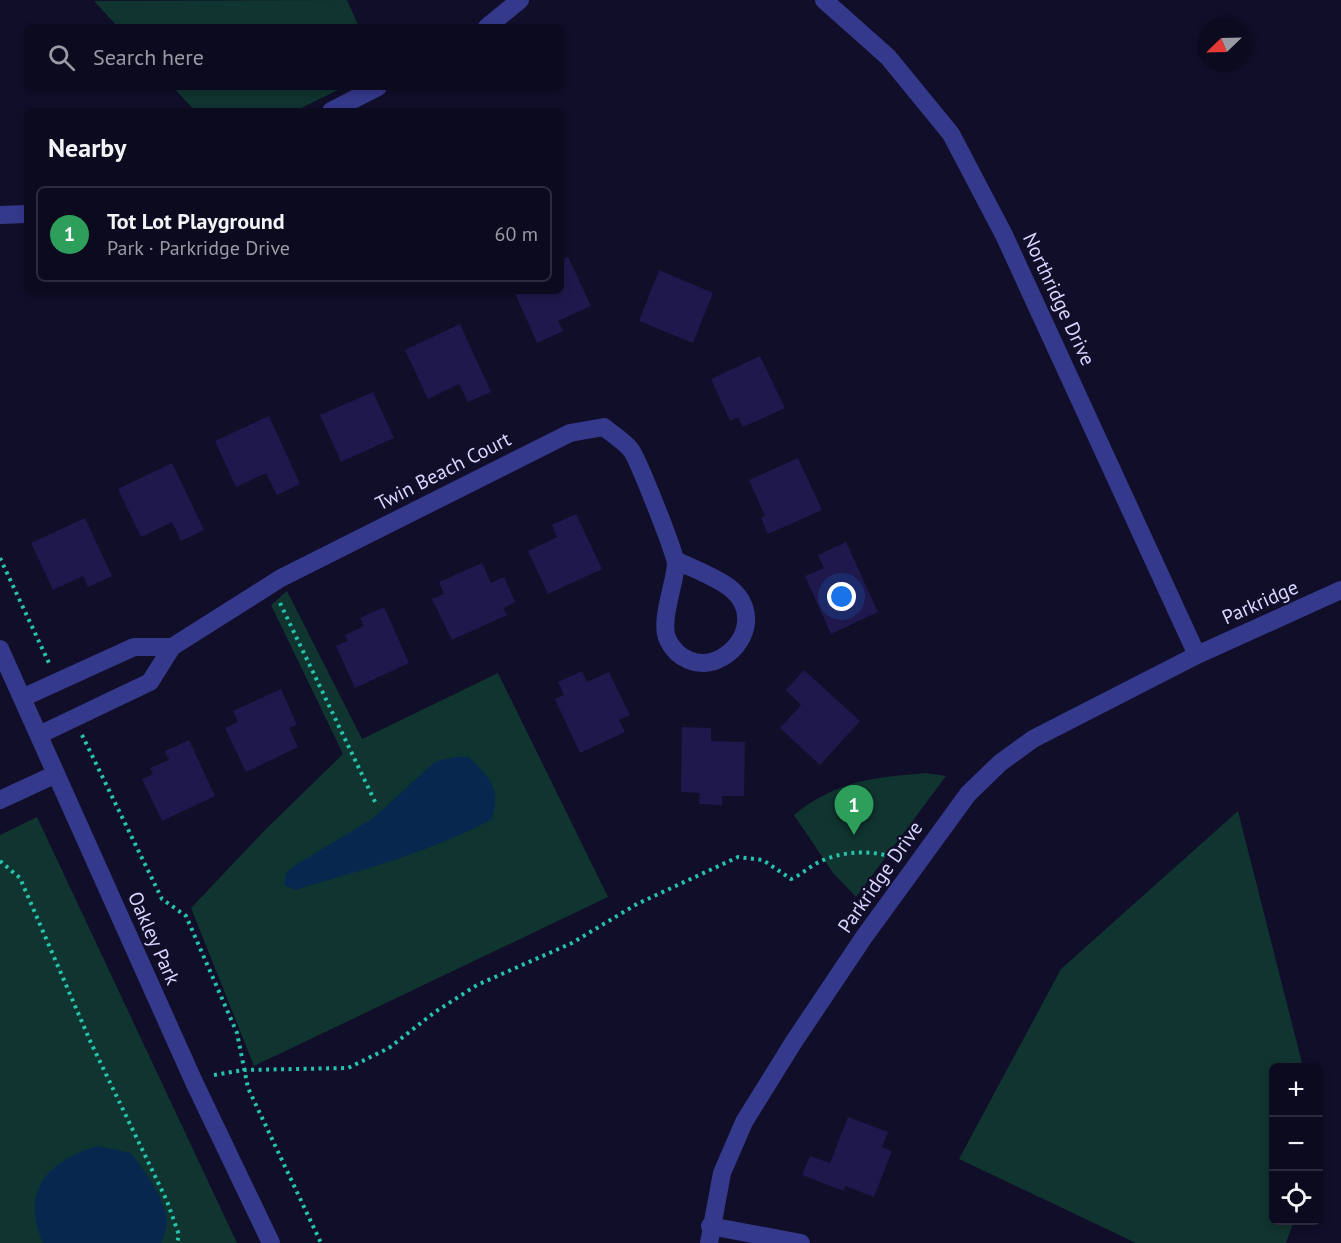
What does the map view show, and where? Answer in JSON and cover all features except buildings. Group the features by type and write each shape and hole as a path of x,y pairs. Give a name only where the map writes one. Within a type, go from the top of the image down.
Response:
{"street":[{"path":"491,24 520,0"},
{"name":"Northridge Drive","path":"824,0 888,57 951,134 1004,235 1197,655"},
{"path":"337,108 372,90"},
{"path":"0,215 24,214"},
{"name":"Twin Beach Court","path":"39,735 150,682 172,647 271,584 570,433 604,427 632,451 677,561"},
{"path":"677,561 731,589 741,601 747,630 741,642 730,653 699,664 681,656 667,639 666,619 677,561"},
{"name":"Parkridge","path":"1197,655 1341,590"},
{"path":"22,698 134,647 172,647"},
{"name":"Oakley Park","path":"0,649 194,1082 271,1243"},
{"name":"Parkridge Drive","path":"710,1234 722,1173 744,1122 793,1043 912,869 968,794 1000,763 1033,739 1197,655"},
{"path":"0,800 56,774"},
{"path":"710,1234 801,1243"}],"path":[{"path":"0,558 57,682"},
{"path":"271,584 377,806"},
{"path":"74,718 162,899 186,916 237,1033 248,1088 321,1243"},
{"path":"194,1082 209,1076 244,1070 348,1068 360,1065 389,1048 435,1012 477,985 572,944 637,904 738,857 763,860 791,879 821,861 863,852 889,855 912,869"},
{"path":"0,861 20,878 95,1053 167,1201 178,1235 177,1243"}],"green space":[{"path":"347,0 358,24 115,24 94,1"},
{"path":"176,90 338,90 301,108 192,108"},
{"path":"287,591 362,739 498,673 608,897 254,1066 191,908 265,830 343,754 271,605"},
{"path":"926,773 946,776 856,897 833,873 794,815 825,794 856,783"},
{"path":"1238,811 1302,1063 1269,1063 1269,1225 1293,1225 1286,1243 1136,1243 959,1159 1061,969"},
{"path":"37,817 237,1243 0,1243 0,835"}],"water":[{"path":"454,757 469,757 492,784 495,798 492,819 421,851 371,867 295,890 284,885 286,873 294,866 372,819 436,761"},
{"path":"97,1146 131,1153 149,1178 166,1216 167,1225 161,1243 43,1243 35,1208 37,1193 43,1181 64,1160"}],"place":[{"name":"Tot Lot Playground","path":"854,835"}]}
